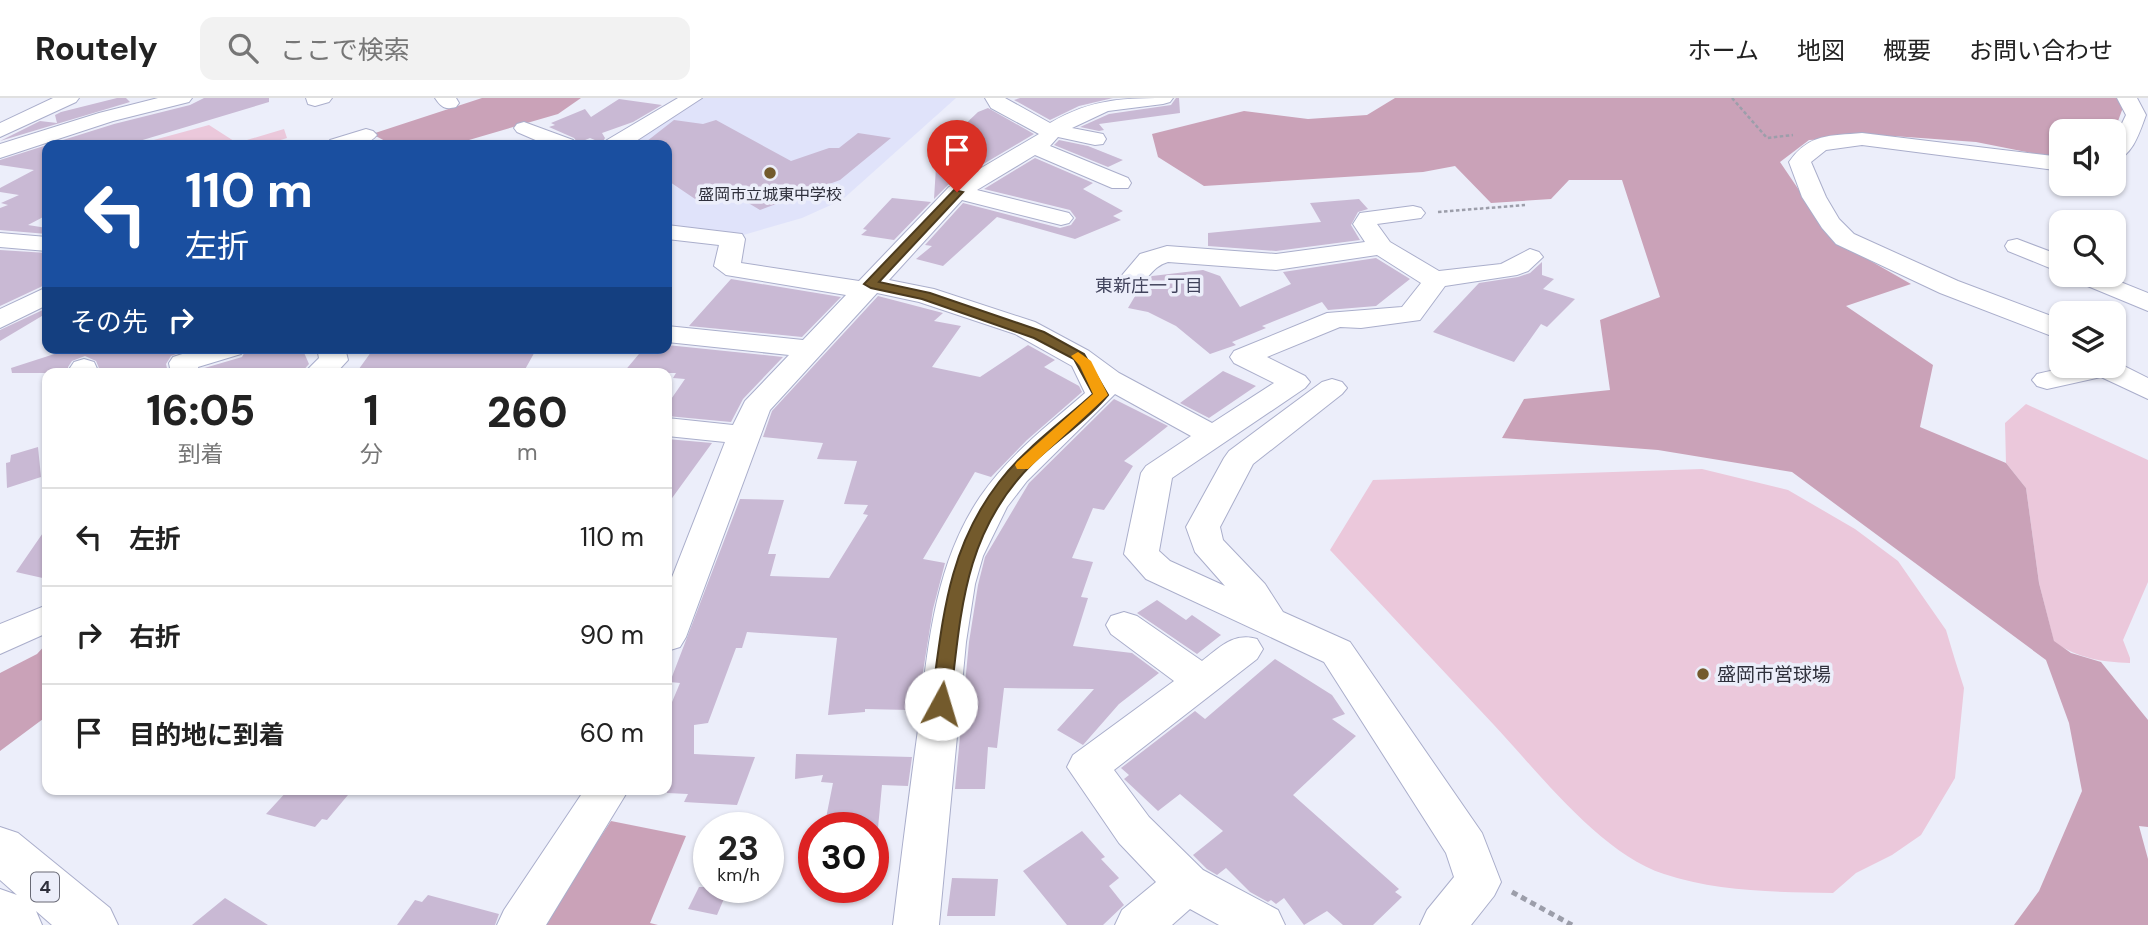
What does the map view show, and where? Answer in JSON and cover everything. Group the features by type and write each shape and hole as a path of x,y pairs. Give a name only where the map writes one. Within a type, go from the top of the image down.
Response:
{"highway":[{"name":"4","path":"0,849 91,925"},
{"name":"4","path":"0,913 15,925"}],"street":[{"path":"0,131 69,98"},
{"path":"995,98 998,104 1121,183"},
{"path":"672,617 756,407 957,192 1083,111 1115,103 1163,98"},
{"path":"2126,139 2136,115 2127,98"},
{"path":"0,151 69,128 176,99 199,116"},
{"path":"623,140 688,99"},
{"path":"524,128 553,140"},
{"path":"352,140 366,135"},
{"path":"1046,136 1095,139"},
{"path":"2049,162 1889,141 1846,140 1820,145 1807,152 1800,162 1814,197 1830,223 1845,239 1949,287 2049,325"},
{"path":"957,192 1061,218"},
{"path":"1413,213 1368,218 1365,223 1381,247 1436,281"},
{"path":"8,241 42,229"},
{"path":"672,233 733,239 727,266 735,270 925,295 1025,328 1213,436"},
{"path":"8,241 42,244"},
{"path":"672,245 714,246 713,259 728,261"},
{"path":"2017,246 2049,260"},
{"path":"1131,280 1149,258 1167,254 1276,262 1381,247"},
{"path":"1443,925 1478,881 1466,846 1337,652 1257,635 1158,570 1141,554 1144,526 1157,473 1295,382 1244,357 1337,319 1361,320 1410,314 1436,281 1460,275 1507,272 1519,268 1530,257"},
{"path":"2110,287 2148,303"},
{"path":"0,320 42,298"},
{"path":"672,335 809,349"},
{"path":"184,368 183,363 212,354"},
{"path":"916,925 947,648 964,557 990,506 1005,485 1027,461 1101,395 1086,364"},
{"path":"2048,380 2060,378"},
{"path":"2125,378 2148,390"},
{"path":"1257,635 1252,593 1207,544 1203,527 1240,458 1332,388"},
{"path":"672,428 743,435"},
{"path":"0,640 42,618"},
{"path":"1124,625 1202,680"},
{"path":"1257,635 1088,767 1134,830 1188,884 1262,925"},
{"path":"520,925 604,795"},
{"path":"1138,925 1188,884"}],"path":[{"path":"1732,98 1767,138 1828,134 1846,140"},
{"path":"1413,213 1525,205"},
{"path":"1478,881 1507,889 1572,925"}],"shaded area":[{"path":"482,98 581,98 558,114 469,140 383,140 372,134"},
{"name":"盛岡市立城東中学校","path":"700,98 956,98 842,200 802,218 740,236 672,229 672,140 630,140"},
{"path":"1395,98 2119,98 2125,102 2119,119 2049,119 2049,157 1976,142 1893,136 1809,140 1780,162 1832,239 1911,284 1846,306 1933,365 1920,427 2006,463 2026,488 2039,583 2054,641 2071,653 2101,662 2148,720 2148,827 2139,826 2148,859 2148,925 2014,925 2039,891 2082,791 2069,723 2046,660 1792,472 1658,450 1502,438 1524,399 1610,390 1600,320 1660,297 1622,180 1569,180 1551,199 1491,203 1455,166 1423,172 1204,186 1158,157 1152,134 1244,111 1308,119 1367,115"},
{"path":"209,125 232,140 154,140"},
{"path":"284,129 287,138 281,140 247,140"},
{"path":"2026,404 2148,460 2148,582 2123,640 2130,663 2090,658 2054,642 2039,583 2026,488 2006,463 2005,423"},
{"name":"盛岡市営球場","path":"1702,469 1788,490 1855,529 1898,561 1946,630 1964,688 1955,778 1921,835 1892,855 1856,873 1833,893 1748,890 1684,880 1640,864 1617,849 1572,810 1330,550 1373,480"},
{"path":"42,648 42,720 0,751 0,673 37,654"},
{"path":"611,821 686,836 650,923 658,925 542,925"}],"building":[{"path":"126,98 130,102 0,141 40,121 57,123 55,115 61,112"},
{"path":"204,98 269,98 269,102 143,140 63,140 114,124 190,105"},
{"path":"1113,98 1079,106 1050,120 1014,100"},
{"path":"1179,98 1180,113 1099,124 1104,130 1099,131 1080,127 1109,114 1171,105"},
{"path":"619,99 662,105 633,122 602,133 604,140 576,140 549,127 555,125 551,123 585,109 591,117"},
{"path":"988,108 1034,134 948,185 934,199 937,151 978,112"},
{"path":"674,120 703,124 716,120 791,161 829,148 839,148 858,133 891,138 840,180 760,210 730,192 701,203 672,183 672,140 648,140"},
{"path":"1059,140 1088,146 1123,160 1108,167 1054,145"},
{"path":"42,147 42,218 28,225 42,227 42,234 0,230 0,208 8,205 1,203 19,195 0,192 0,188 34,170 0,165 0,160"},
{"path":"1035,158 1093,183 1083,189 1123,211 1113,216 1121,220 1075,239 997,217 943,266 916,259 932,246 925,245 963,203 1060,228 1071,225 1076,218 1070,210 984,189"},
{"path":"892,198 931,202 894,240 861,235 867,230 863,229"},
{"path":"1359,199 1368,209 1358,212 1351,225 1360,240 1276,251 1208,246 1208,233 1321,222 1310,203"},
{"path":"0,250 42,253 42,286 0,306"},
{"path":"1376,258 1410,279 1376,306 1328,310 1322,302 1262,326 1266,328 1232,342 1236,345 1210,354 1176,326 1148,312 1128,308 1141,286 1152,276 1203,270 1220,276 1240,307 1291,284 1283,272"},
{"path":"1542,262 1542,275 1554,279 1543,289 1575,299 1547,327 1541,324 1514,362 1433,332 1479,283 1530,273"},
{"path":"731,279 841,297 802,337 689,326"},
{"path":"878,296 943,313 934,321 961,326 932,367 980,377 1028,345 1055,360 1044,367 1079,386 1082,392 1027,440 991,477 975,472 923,559 945,563 933,609 922,678 916,678 909,710 865,709 865,712 828,715 837,638 747,632 742,648 736,648 708,723 694,725 694,754 755,757 737,805 684,802 688,794 672,793 672,702 680,683 672,682 672,677 740,499 784,500 768,554 776,554 770,576 829,578 868,515 863,514 868,505 844,504 857,461 817,459 823,443 763,437 772,411"},
{"path":"42,310 42,316 0,341 0,330"},
{"path":"672,346 783,357 743,399 731,422 672,416 672,398 685,379 673,378 676,373 672,373 672,368 627,368 639,354 672,354"},
{"path":"54,354 176,354 171,356 166,364 167,368 99,368 96,361 85,356 72,361 68,368 42,368 42,373 12,373 11,368"},
{"path":"244,354 305,354 309,364 305,368 204,368 242,357"},
{"path":"370,354 534,354 526,368 360,368"},
{"path":"1223,371 1256,386 1209,418 1180,403"},
{"path":"1114,399 1168,426 1124,461 1133,466 1104,510 1093,508 1072,558 1093,562 1081,597 1088,598 1073,646 1132,653 1159,673 1119,704 1083,745 1057,730 1094,689 1004,688 997,748 988,747 985,789 955,789 969,642 985,557 1029,483"},
{"path":"672,439 712,443 672,498"},
{"path":"38,447 41,477 7,488 6,463 10,462 11,455"},
{"path":"42,534 42,578 16,572"},
{"path":"1157,600 1186,620 1192,615 1221,635 1197,654 1137,613"},
{"path":"1275,659 1332,695 1345,714 1332,719 1356,736 1293,795 1399,889 1395,892 1402,897 1373,925 1343,925 1327,911 1304,925 1284,898 1276,904 1271,900 1268,902 1250,892 1226,868 1217,875 1193,855 1223,831 1180,794 1158,811 1124,779 1129,775 1121,768 1195,711 1205,719"},
{"path":"796,754 912,757 908,786 882,785 879,812 827,812 833,783 821,782 823,775 795,779"},
{"path":"283,795 348,795 327,820 322,819 315,827 266,814"},
{"path":"1082,831 1105,857 1101,859 1119,878 1109,886 1124,905 1103,925 1067,925 1023,871"},
{"path":"952,878 998,879 995,916 947,916"},
{"path":"428,895 499,914 495,925 397,925 415,900 422,902"},
{"path":"225,898 268,925 192,925"},
{"path":"693,899 693,903 722,903 717,915 688,909"}],"slow traffic":[{"path":"1022,465 1101,395 1086,364 1078,356"}],"place":[{"name":"盛岡市立城東中学校","path":"770,173"},
{"name":"盛岡市営球場","path":"1703,674"}],"district":[{"name":"東新庄一丁目","path":"1149,286"}],"route":[{"path":"941,704 956,591 971,540 1005,485 1027,461 1101,395 1086,364 1079,357 1025,328 925,295 871,284 957,192"}]}
